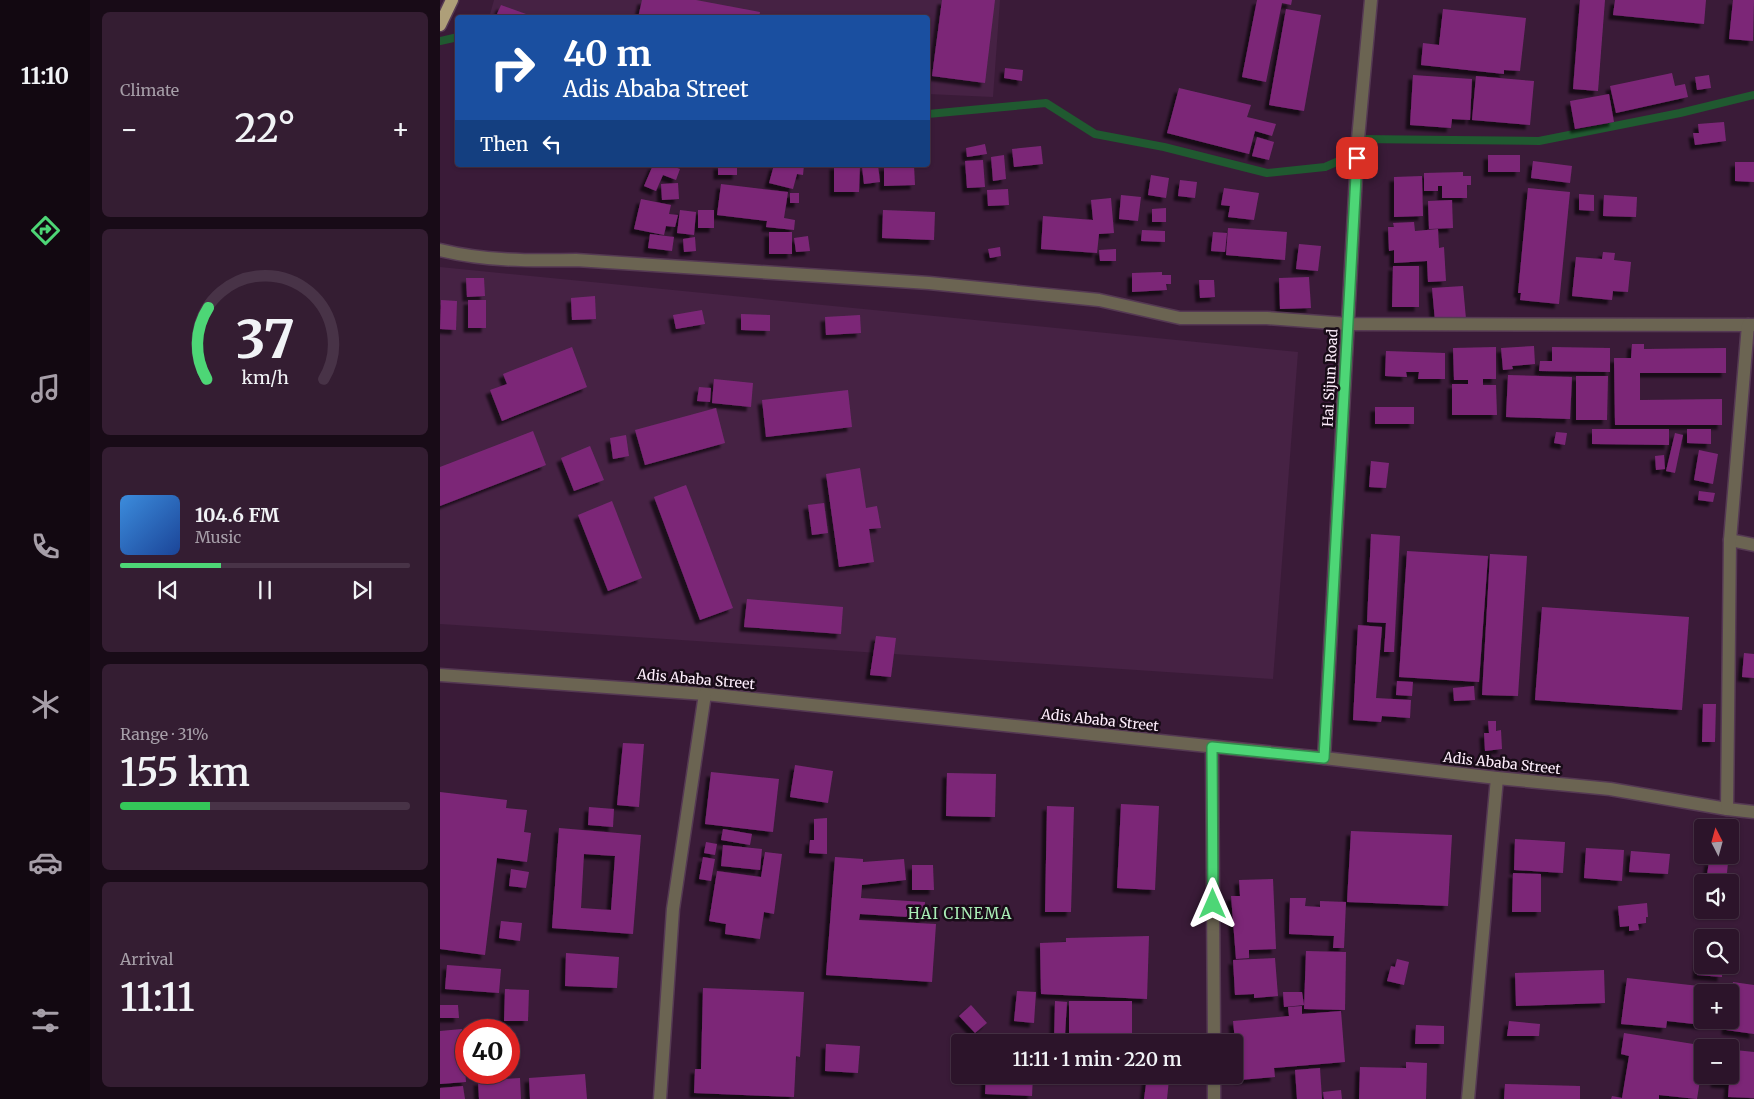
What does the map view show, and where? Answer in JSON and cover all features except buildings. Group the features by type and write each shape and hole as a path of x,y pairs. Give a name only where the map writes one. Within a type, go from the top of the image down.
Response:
{"main road":[{"path":"440,25 452,0"}],"street":[{"name":"Hai Sijun Road","path":"1324,758 1358,139 1371,0"},
{"path":"440,250 486,258 523,261 576,260 929,283 1099,300 1180,318 1267,318 1348,324 1751,325 1730,540 1727,809"},
{"path":"1730,540 1754,545"},
{"name":"Adis Ababa Street","path":"440,674 705,694 1324,758 1610,789 1754,812"},
{"path":"660,1099 673,909 705,694"},
{"path":"1212,747 1214,1034"},
{"path":"1468,1099 1497,778"},
{"path":"1214,1084 1214,1099"}],"shaded area":[{"path":"494,0 1000,0 993,97 930,94 930,15 490,15"},
{"path":"440,267 1298,352 1273,679 440,624"}],"waterway":[{"path":"440,41 455,38"},
{"path":"930,114 1046,103 1095,134 1164,147 1267,173 1325,167 1348,157 1358,139 1539,141 1680,113 1754,95"}],"district":[{"name":"HAI CINEMA","path":"960,914"}],"route":[{"path":"1213,904 1212,747 1324,758 1357,158"}]}
